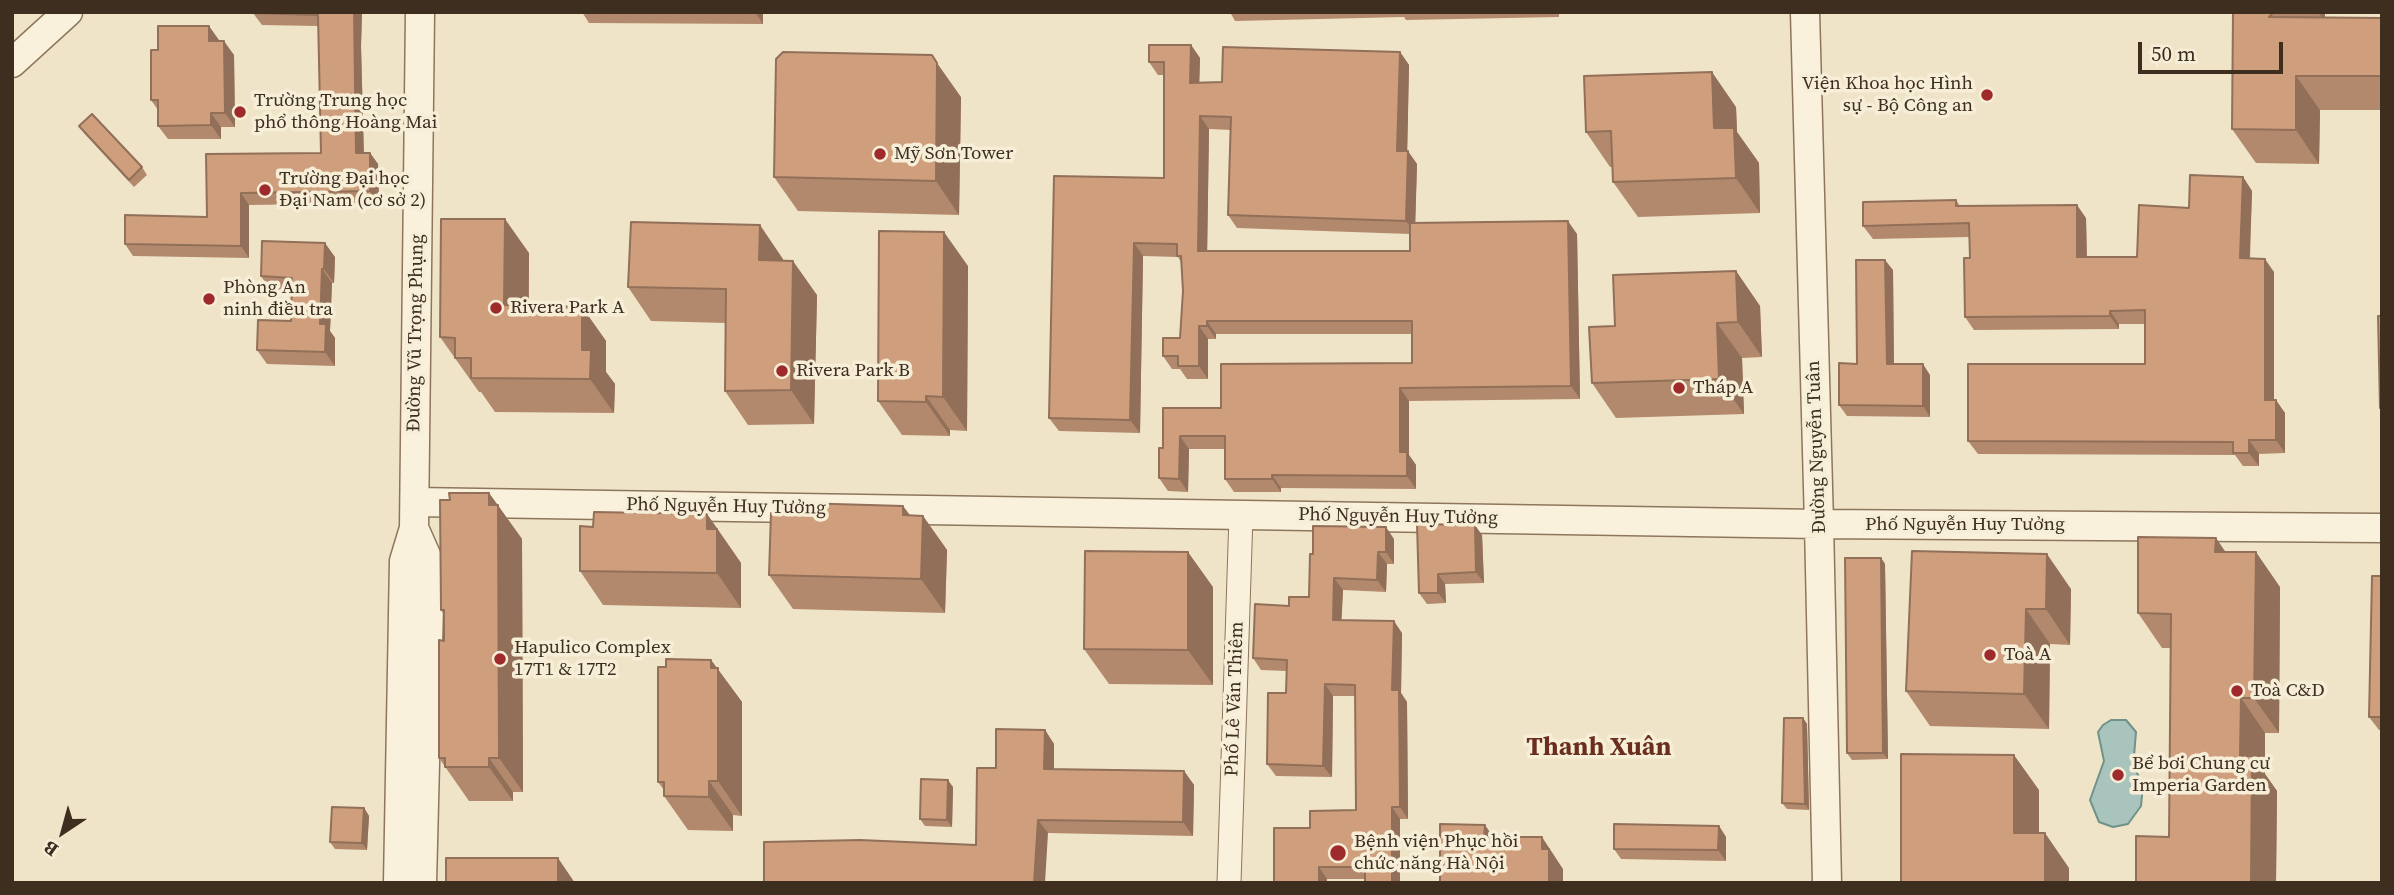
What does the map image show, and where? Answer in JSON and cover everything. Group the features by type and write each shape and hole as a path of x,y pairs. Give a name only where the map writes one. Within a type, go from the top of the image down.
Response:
{"street":[{"path":"12,62 68,12"},
{"name":"Đường Vũ Trọng Phụng","path":"398,883 404,561 415,515 420,12"},
{"name":"Đường Nguyễn Tuân","path":"1805,12 1827,883"},
{"name":"Đường Vũ Trọng Phụng","path":"415,515 430,564 422,883"},
{"name":"Phố Nguyễn Huy Tưởng","path":"415,515 1241,515 1819,524 2382,528"},
{"name":"Phố Lê Văn Thiêm","path":"1229,883 1241,515"}],"water":[{"name":"Bể bơi Chung cư Imperia Garden","path":"2111,720 2126,720 2136,732 2134,756 2136,771 2143,785 2141,806 2128,824 2113,827 2099,822 2090,800 2104,761 2098,732"}],"building":[{"path":"253,12 354,12 356,153 370,153 370,191 241,193 241,246 125,244 125,215 207,217 206,154 321,153 318,15"},
{"path":"2233,12 2274,12 2269,17 2382,18 2382,76 2296,76 2296,130 2232,129"},
{"path":"158,26 209,26 209,41 224,41 225,113 211,113 211,125 158,126 158,100 151,100 151,50 158,50"},
{"path":"1149,45 1191,45 1190,83 1222,82 1223,47 1400,52 1397,151 1408,151 1406,221 1228,215 1231,117 1200,116 1198,251 1410,251 1410,223 1568,221 1571,386 1400,388 1400,452 1407,452 1407,476 1272,475 1272,479 1225,479 1225,436 1180,436 1179,479 1159,478 1159,448 1163,448 1163,408 1221,408 1221,364 1412,363 1412,321 1207,321 1207,326 1199,326 1199,366 1178,366 1178,356 1163,356 1163,338 1180,338 1183,291 1181,256 1177,256 1177,244 1134,243 1130,420 1049,418 1054,176 1164,178 1164,62 1149,62"},
{"name":"Mỹ Sơn Tower","path":"783,52 932,55 937,63 936,181 774,177 776,59"},
{"path":"1712,72 1714,128 1734,128 1736,178 1613,182 1611,131 1586,132 1584,76"},
{"path":"92,114 142,167 129,180 79,126"},
{"path":"2190,175 2243,177 2240,258 2265,259 2265,400 2276,400 2276,440 2249,440 2249,453 2233,453 2233,442 1968,441 1968,364 2145,364 2145,310 2110,311 2110,316 1965,317 1964,258 1970,258 1969,223 1863,226 1863,202 1956,200 1956,206 2077,205 2077,257 2137,257 2139,205 2189,208"},
{"path":"441,219 505,219 504,305 582,307 582,350 591,350 590,379 471,378 471,358 455,358 455,338 440,337"},
{"path":"631,222 760,225 759,260 793,261 791,390 725,391 726,289 628,287"},
{"path":"879,231 944,232 943,397 926,396 926,402 878,401"},
{"path":"262,241 325,243 320,324 326,324 325,352 257,350 258,320 291,321 292,278 261,276"},
{"path":"1856,260 1885,260 1887,364 1923,364 1923,406 1839,405 1839,363 1857,364"},
{"path":"1736,271 1738,322 1717,323 1719,379 1592,383 1589,327 1615,326 1613,275"},
{"path":"2378,316 2382,316 2382,408 2380,408"},
{"path":"449,493 489,493 489,505 498,505 499,758 489,758 489,767 445,767 445,758 439,758 439,640 444,641 444,610 441,610 440,500 450,500"},
{"path":"800,503 903,506 903,515 923,516 921,579 769,575 771,513 799,513"},
{"path":"594,512 707,514 707,529 717,529 717,573 580,571 580,526 593,527"},
{"path":"1417,524 1475,525 1476,572 1438,574 1438,593 1419,593"},
{"path":"1313,526 1386,527 1386,552 1378,552 1377,580 1334,578 1333,620 1394,621 1392,690 1399,690 1400,807 1392,807 1392,883 1365,883 1365,867 1319,867 1319,883 1274,883 1274,828 1310,828 1310,811 1356,810 1355,685 1325,684 1323,766 1267,764 1268,693 1286,693 1287,660 1253,658 1255,604 1289,606 1289,597 1309,597"},
{"name":"Toà C&D","path":"2138,537 2216,538 2215,552 2256,552 2254,698 2241,698 2240,756 2252,756 2251,883 2136,883 2136,836 2169,837 2171,614 2138,613"},
{"path":"1085,551 1188,552 1188,650 1084,649"},
{"path":"1912,551 2047,554 2046,609 2026,609 2024,694 1906,691"},
{"path":"1845,558 1881,558 1883,753 1847,753"},
{"path":"2372,576 2382,576 2382,717 2369,717"},
{"path":"666,659 711,660 711,668 718,668 718,781 709,781 709,797 664,796 664,782 658,782 658,667 666,667"},
{"path":"1784,718 1803,718 1805,804 1782,803"},
{"path":"996,729 1045,730 1044,769 1184,771 1183,822 1038,820 1034,883 764,883 764,842 860,840 976,845 977,768 996,768"},
{"path":"1901,754 2014,755 2014,833 2045,833 2045,883 1901,883"},
{"path":"921,779 948,780 947,820 920,819"},
{"path":"332,807 364,808 362,843 330,842"},
{"path":"1440,824 1485,825 1484,837 1542,837 1542,849 1549,849 1549,883 1440,883"},
{"path":"1614,824 1719,826 1718,850 1614,849"},
{"path":"446,858 558,858 558,883 446,883"}],"place":[{"name":"Viện Khoa học Hình sự - Bộ Công an","path":"1987,95"},
{"name":"Trường Trung học phổ thông Hoàng Mai","path":"240,112"},
{"name":"Mỹ Sơn Tower","path":"880,154"},
{"name":"Trường Đại học Đại Nam (cơ sở 2)","path":"265,190"},
{"name":"Phòng An ninh điều tra","path":"209,299"},
{"name":"Rivera Park A","path":"496,308"},
{"name":"Rivera Park B","path":"782,371"},
{"name":"Tháp A","path":"1679,388"},
{"name":"Toà A","path":"1990,655"},
{"name":"Hapulico Complex 17T1 & 17T2","path":"500,659"},
{"name":"Toà C&D","path":"2237,691"},
{"name":"Bể bơi Chung cư Imperia Garden","path":"2118,775"},
{"name":"Bệnh viện Phục hồi chức năng Hà Nội","path":"1338,853"}],"district":[{"name":"Thanh Xuân","path":"1599,748"}]}
